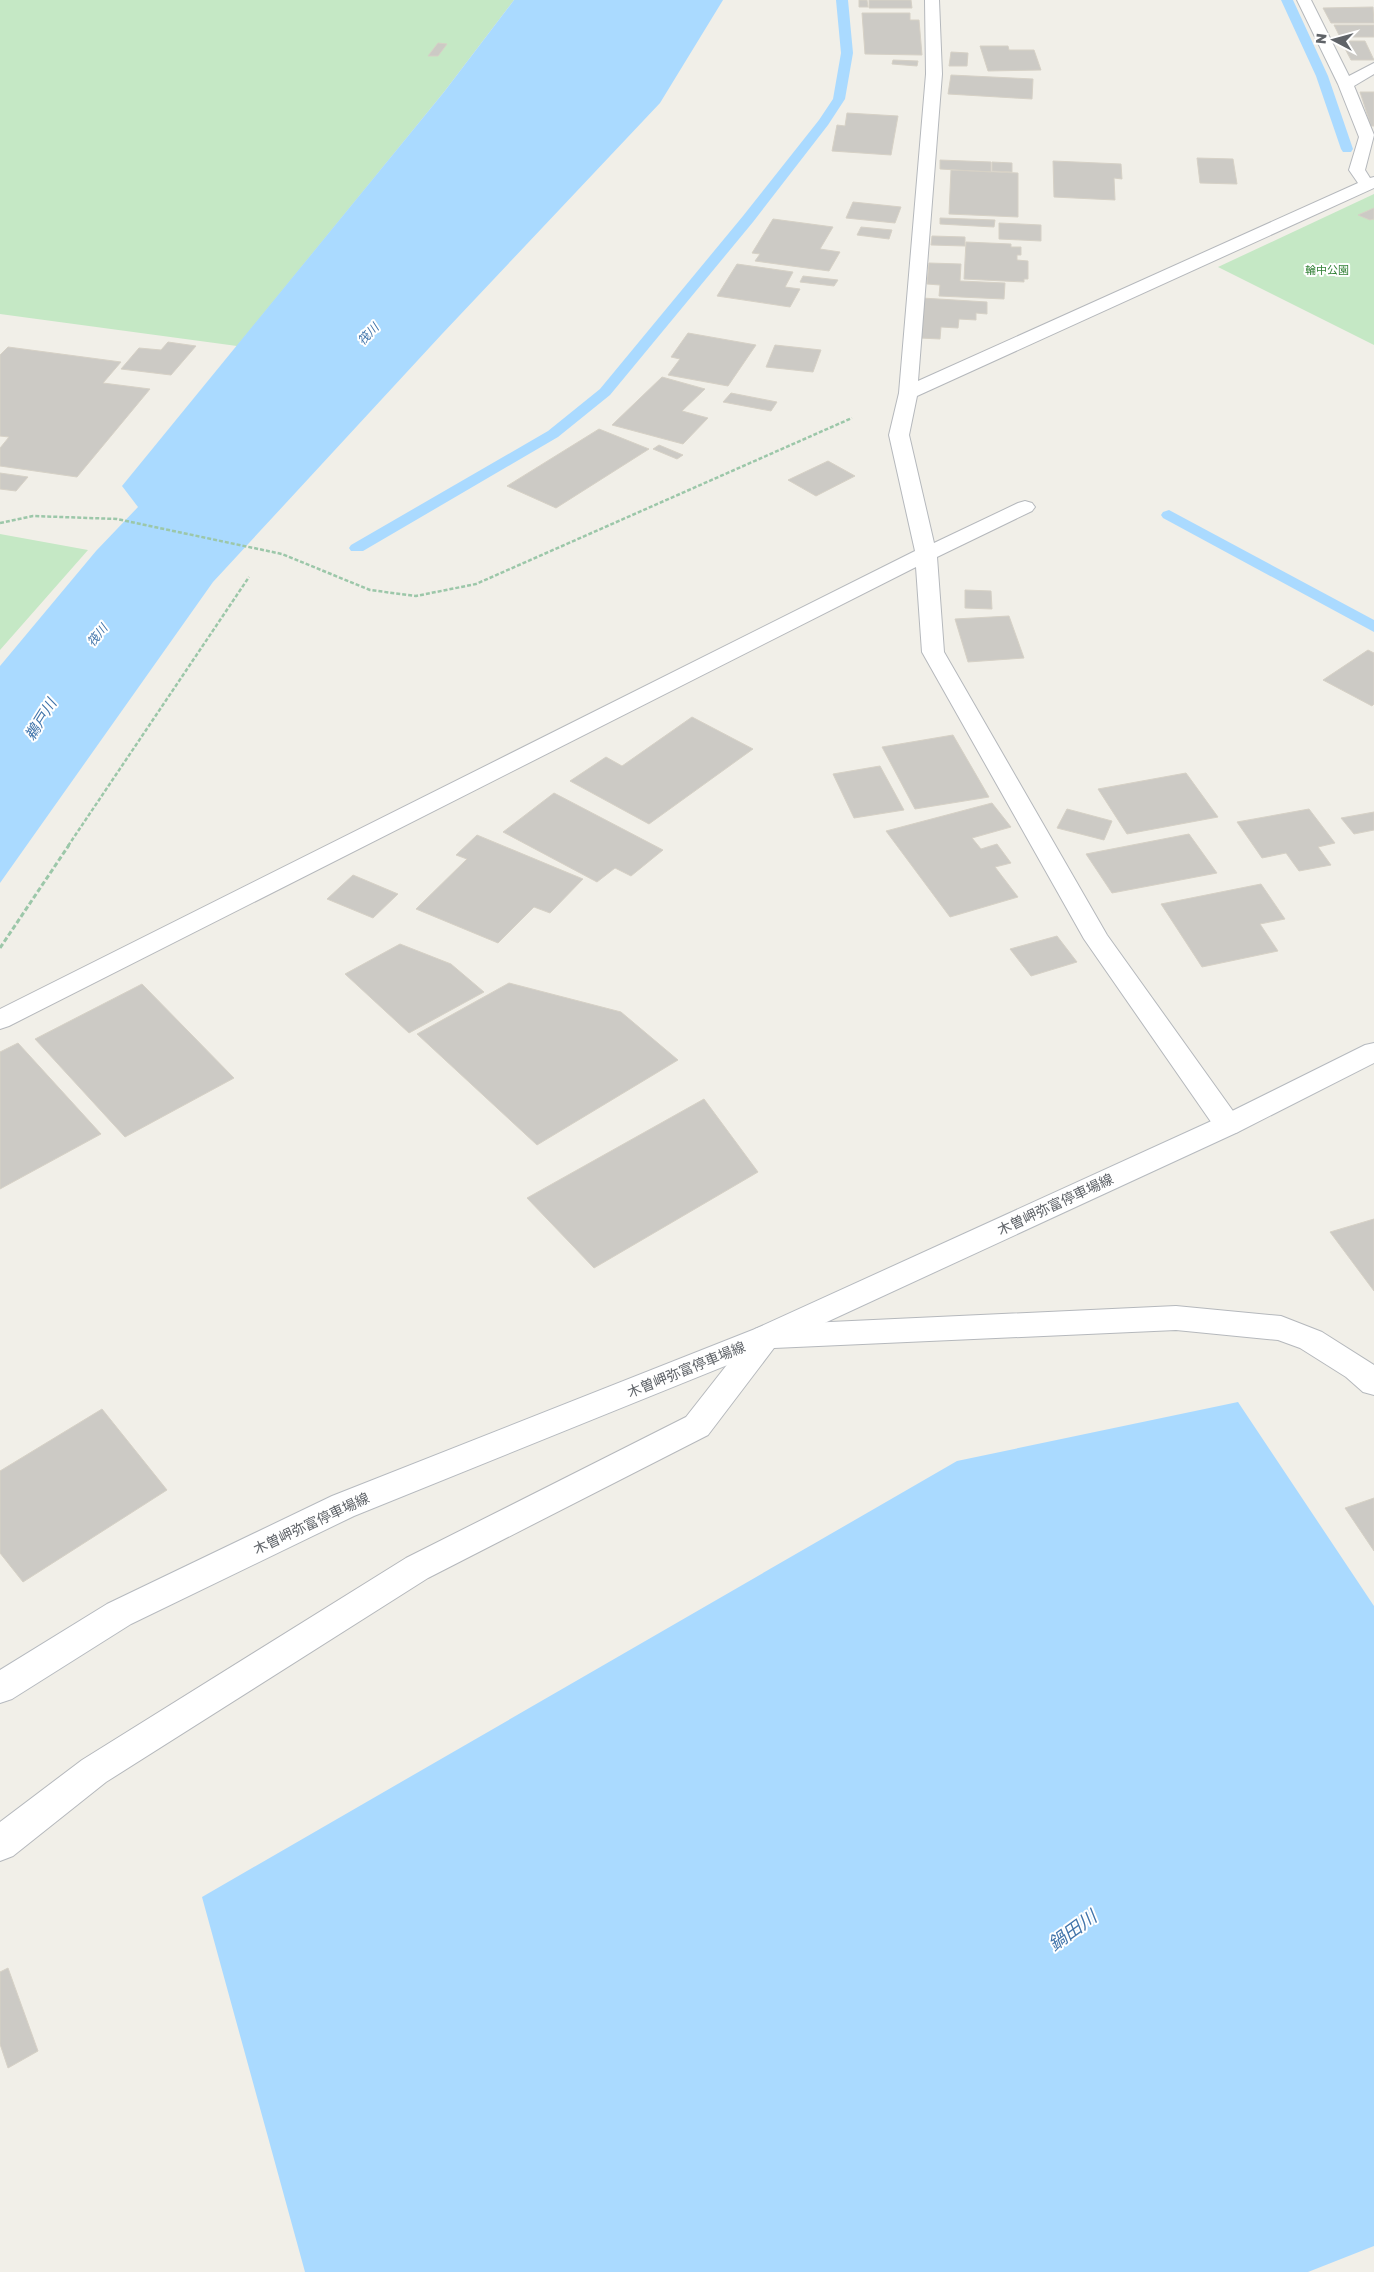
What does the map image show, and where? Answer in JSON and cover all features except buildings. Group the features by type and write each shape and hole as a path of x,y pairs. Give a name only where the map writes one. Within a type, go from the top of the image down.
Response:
{"street":[{"path":"932,0 934,74 908,394 899,435 926,554 933,652 1097,939 1228,1125"},
{"path":"908,394 1371,184 1357,170 1367,137 1346,84 1304,0"},
{"path":"1346,84 1374,68"},
{"path":"0,1020 926,554 1025,507"},
{"name":"木曽岬弥富停車場線","path":"0,1688 120,1614 343,1506 766,1337 1228,1125 1374,1052"},
{"path":"0,1844 94,1771 417,1568 697,1426 766,1337 1176,1318 1281,1328 1311,1340 1356,1368 1374,1383"}],"path":[{"path":"0,523 33,516 117,519 282,554 370,590 416,596 476,584 908,394"},
{"path":"0,948 249,576"}],"green space":[{"path":"0,0 514,0 444,92 237,346 0,314"},
{"name":"輪中公園","path":"1374,194 1374,345 1218,267"},
{"path":"0,534 88,550 0,650"}],"water":[{"path":"514,0 723,0 660,103 442,334 213,582 0,883 0,666 96,551 138,507 122,486 444,92"},
{"name":"鍋田川","path":"1238,1402 1374,1606 1374,2246 1308,2272 305,2272 202,1897 957,1461"}],"waterway":[{"path":"357,548 553,434 605,392 748,219 824,122 839,99 847,53 842,0"},
{"path":"1287,0 1322,76 1347,149"},
{"path":"1169,515 1374,627"}],"water label":[{"name":"筏川","path":"368,334"},
{"name":"筏川","path":"97,635"},
{"name":"鵜戸川","path":"40,719"}]}
